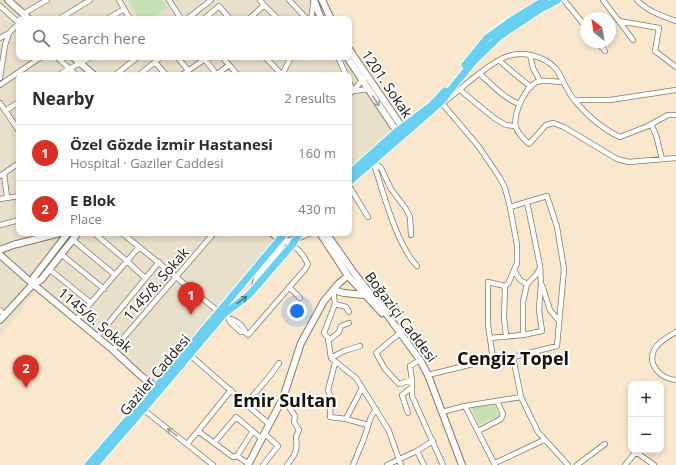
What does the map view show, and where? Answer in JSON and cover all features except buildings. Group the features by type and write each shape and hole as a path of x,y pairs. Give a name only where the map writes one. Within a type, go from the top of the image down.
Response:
{"main road":[{"path":"352,172 432,105 487,38 544,0"},
{"path":"352,179 373,161 401,132 442,103 473,62 500,36 539,10 558,0"},
{"name":"Gaziler Caddesi","path":"88,465 224,315 249,295 298,236"},
{"name":"Gaziler Caddesi","path":"95,465 144,410 156,390 190,355 224,315 283,237"}],"street":[{"path":"8,0 25,16"},
{"path":"27,16 47,0"},
{"path":"64,16 90,0"},
{"path":"119,0 128,16"},
{"path":"169,0 180,16"},
{"path":"194,16 212,0 227,16"},
{"path":"260,0 275,16"},
{"path":"289,0 304,16"},
{"path":"311,16 314,0"},
{"path":"314,0 320,16"},
{"path":"322,0 330,16"},
{"path":"564,0 580,20"},
{"path":"603,0 633,40"},
{"path":"637,0 640,4 654,12 676,21"},
{"path":"252,16 264,5"},
{"path":"0,6 16,20"},
{"path":"207,16 219,6"},
{"path":"112,16 124,9"},
{"path":"619,21 660,28 656,51 676,67"},
{"path":"0,38 9,33 16,26"},
{"path":"0,78 5,45 9,33"},
{"path":"506,336 504,317 505,286 508,284 517,263 517,245 505,188 479,147 442,103 502,58 517,54 530,56 548,62 558,70 563,82 575,100 606,130 620,136 629,134 668,115 676,115"},
{"name":"1201. Sokak","path":"352,55 364,77 401,132"},
{"path":"530,56 533,68 540,81"},
{"path":"19,72 37,60"},
{"path":"60,60 73,72"},
{"path":"76,60 90,72"},
{"path":"62,72 86,60"},
{"path":"119,72 134,60"},
{"path":"142,72 157,60"},
{"path":"180,60 188,70"},
{"path":"186,72 201,60"},
{"path":"206,60 215,72"},
{"path":"225,60 235,72"},
{"path":"268,60 279,72"},
{"path":"284,72 290,60"},
{"path":"339,60 345,72"},
{"name":"1201. Sokak","path":"350,60 364,77 368,88 401,132"},
{"path":"499,60 516,76 521,78 531,87"},
{"path":"155,62 163,72"},
{"path":"221,72 229,65"},
{"path":"0,85 16,74"},
{"path":"480,74 503,95 519,104"},
{"path":"352,92 364,77"},
{"path":"563,82 540,81 531,87 522,97 519,104 515,126 519,134 529,144 546,125 553,123 617,159 629,162 676,158"},
{"path":"352,93 368,88"},
{"path":"460,90 494,118 506,125 515,126"},
{"path":"575,100 610,100 676,90"},
{"path":"0,103 16,126"},
{"path":"5,111 16,104"},
{"path":"651,124 656,135 662,159"},
{"path":"373,161 381,168 391,189 406,209 410,217 412,235"},
{"path":"373,161 392,219 412,261 417,266"},
{"path":"7,197 2,175 16,165"},
{"path":"352,191 368,217"},
{"path":"0,199 16,196"},
{"path":"428,375 493,359 513,357 557,346 564,269 557,227 547,196 510,207"},
{"path":"490,338 523,335 542,331 539,310 541,284 540,266 527,202"},
{"path":"0,224 16,221"},
{"path":"0,250 48,236"},
{"path":"33,284 34,277 66,236"},
{"path":"1,315 33,284 41,280 76,236"},
{"path":"98,236 128,261 145,278"},
{"path":"126,236 224,315 241,332 245,332 248,335 308,264 294,242 283,237 282,245 257,278 255,287"},
{"name":"1145/8. Sokak","path":"113,350 211,236"},
{"path":"294,242 304,236"},
{"path":"322,236 348,276 400,334 418,360 431,383"},
{"name":"Boğaziçi Caddesi","path":"328,236 400,334"},
{"path":"73,240 115,275"},
{"path":"77,320 140,247"},
{"path":"61,254 104,289"},
{"name":"1145/6. Sokak","path":"0,255 97,336 156,390"},
{"name":"1145/8. Sokak","path":"97,336 158,262"},
{"path":"523,335 523,302 527,284 536,275 540,266"},
{"path":"50,269 91,303"},
{"path":"514,270 520,280 527,284"},
{"path":"198,432 233,457 237,456 248,464 283,398 301,343 324,301 339,283 348,276"},
{"path":"493,359 488,326 488,282 505,286"},
{"path":"541,284 550,310 559,321"},
{"path":"289,287 300,298"},
{"path":"333,290 344,293 364,295"},
{"path":"333,290 335,304 324,333 328,341 331,358 335,363 356,378 389,431 401,465"},
{"path":"335,304 346,307 349,312"},
{"path":"328,341 339,332 341,326 349,323"},
{"path":"676,332 654,349 653,356 656,370 670,380 676,380"},
{"path":"400,334 376,353 384,369 399,384 412,380"},
{"path":"331,358 344,351 360,346"},
{"path":"190,355 269,424"},
{"path":"513,357 521,397 538,432 568,465"},
{"path":"418,360 410,366 412,396 443,465"},
{"name":"Boğaziçi Caddesi","path":"418,360 428,375 462,465"},
{"path":"246,404 267,380 279,363"},
{"path":"335,363 328,390 331,398 330,417 346,419 368,425"},
{"path":"346,419 362,388"},
{"path":"408,413 402,395 411,388"},
{"path":"186,444 198,432 231,390"},
{"path":"442,412 465,406 521,397"},
{"path":"283,398 295,416 294,422 300,430 296,437 297,445 295,454 287,465"},
{"path":"478,431 501,419 503,414 497,401"},
{"path":"465,406 495,464 544,440"},
{"path":"353,465 364,441 371,417 376,409"},
{"path":"144,410 213,465"},
{"path":"214,443 236,417 253,431 278,446 263,465"},
{"path":"237,456 253,431"},
{"path":"387,465 399,458 417,451 433,441"},
{"path":"576,465 605,444"},
{"path":"417,451 424,465"},
{"path":"625,465 636,452 654,465"}],"shaded area":[{"path":"0,0 311,0 317,16 16,16 16,60 345,60 391,125 389,135 352,167 352,72 16,72 16,236 277,236 155,382 119,351 77,325 37,290 22,307 23,309 0,335"}],"green space":[{"path":"128,0 162,0 167,9 154,16 137,16"},
{"path":"494,402 500,416 479,425 471,408"}],"place":[{"name":"Özel Gözde İzmir Hastanesi","path":"191,315"},
{"name":"E Blok","path":"26,388"}],"district":[{"name":"Cengiz Topel","path":"513,359"},
{"name":"Emir Sultan","path":"285,401"}]}
